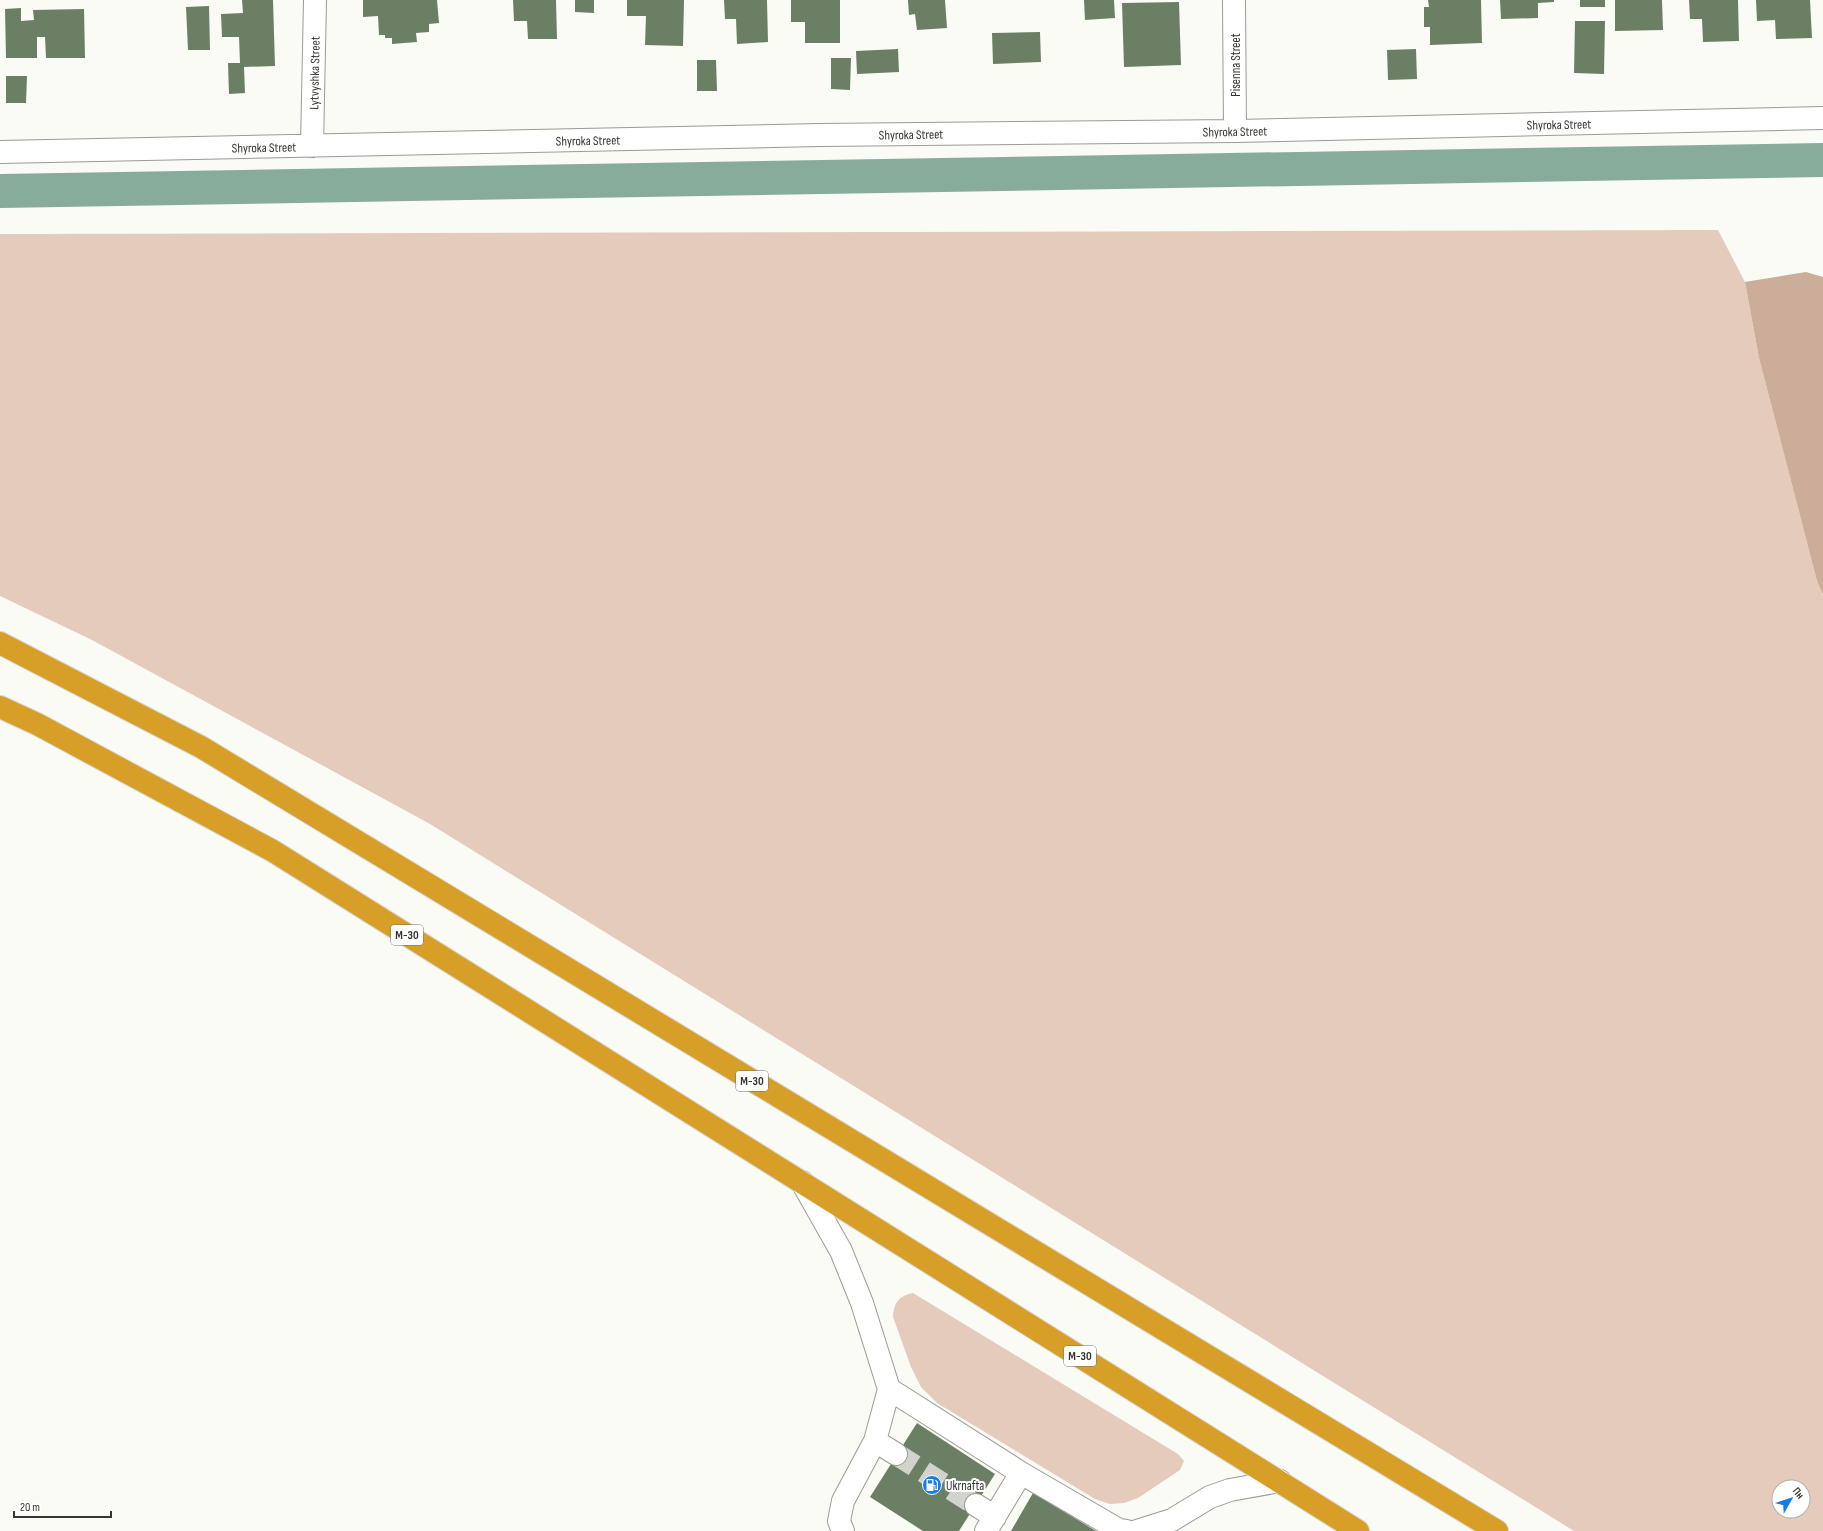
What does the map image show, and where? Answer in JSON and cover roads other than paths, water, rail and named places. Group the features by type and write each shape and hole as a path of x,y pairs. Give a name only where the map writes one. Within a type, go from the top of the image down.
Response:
{"highway":[{"name":"М-30","path":"0,643 201,747 1497,1531"},
{"name":"М-30","path":"0,707 36,724 273,852 1358,1531"}],"street":[{"name":"Lytvyshka Street","path":"312,146 315,0"},
{"name":"Pisenna Street","path":"1234,0 1235,131"},
{"name":"Shyroka Street","path":"0,152 820,135 1235,131 1823,118"},
{"path":"802,1182 841,1251 862,1303 889,1389 875,1440 843,1501 839,1520 843,1531"},
{"path":"889,1389 1021,1474 1119,1530 1126,1531"},
{"path":"875,1440 896,1454"},
{"path":"976,1505 990,1524 1021,1474"},
{"path":"1137,1531 1168,1526 1210,1497 1230,1490 1280,1481"}],"waterway":[{"path":"0,191 1823,160"}],"tunnel":[{"path":"896,1454 976,1505"}],"place":[{"name":"Ukrnafta","path":"932,1485"}]}
